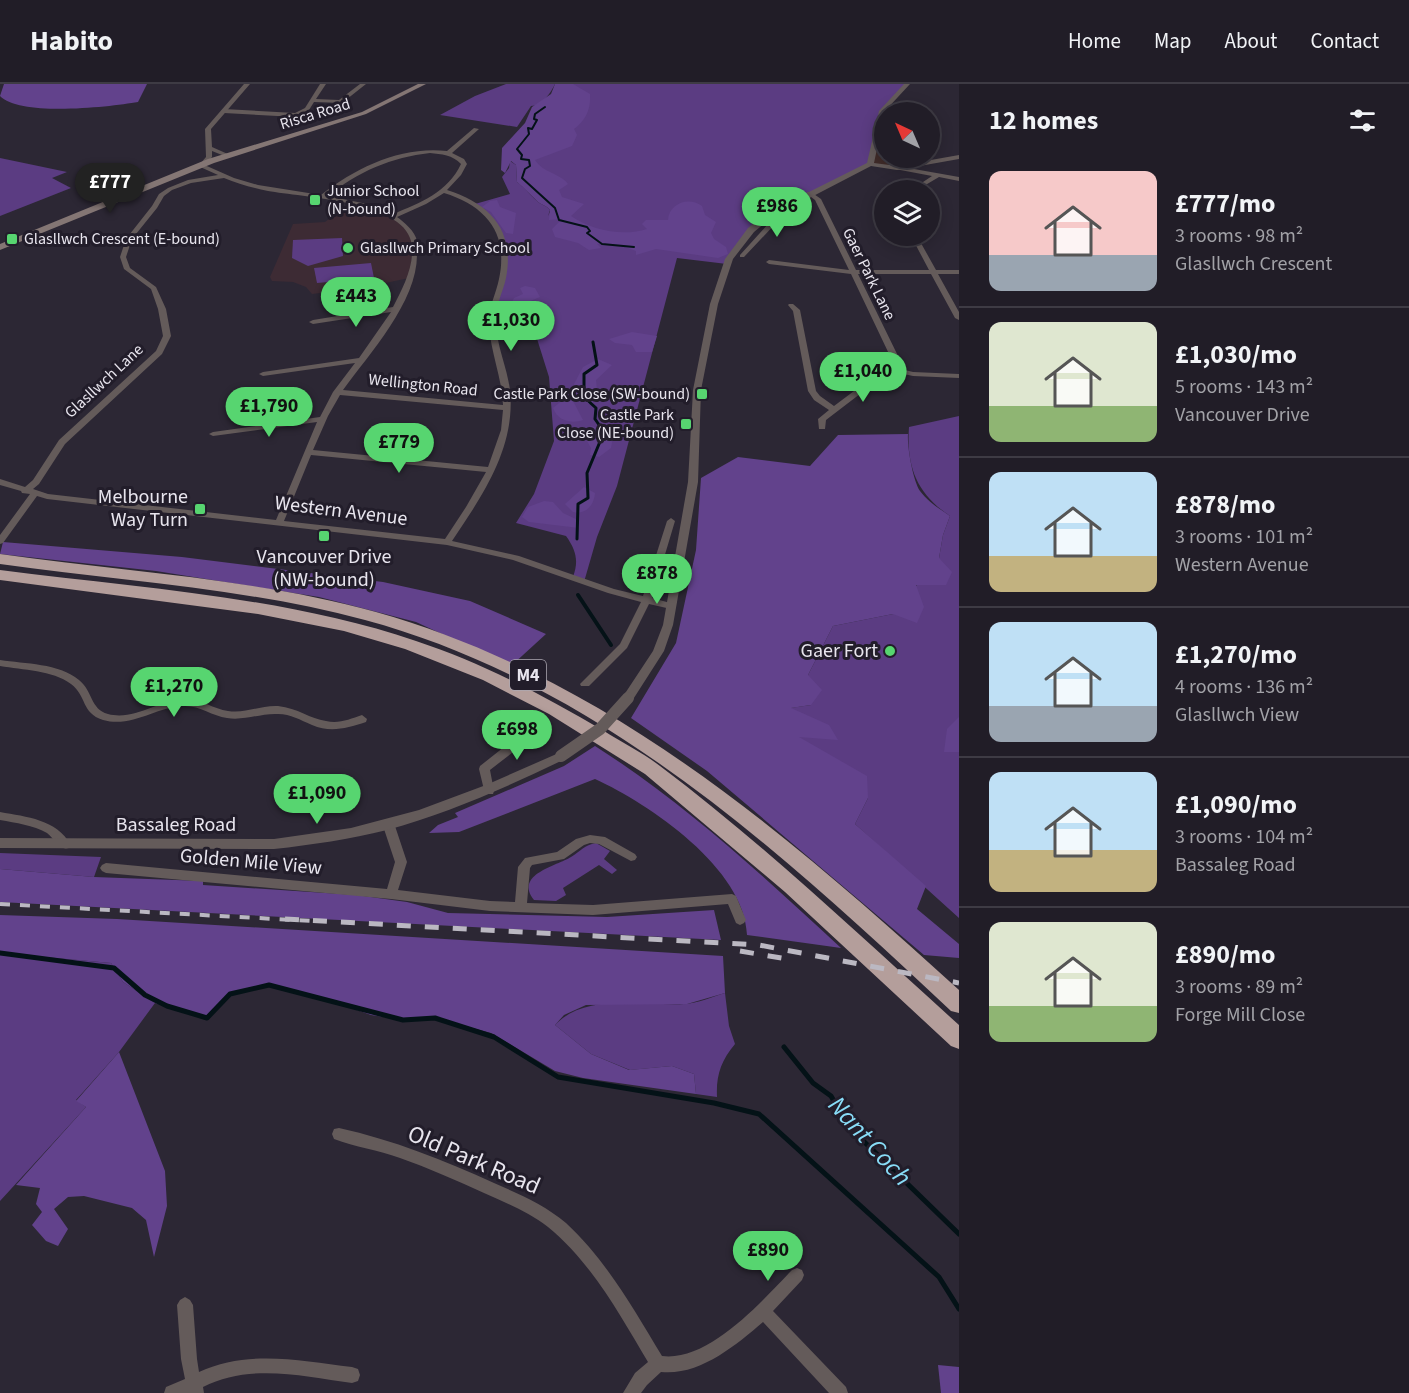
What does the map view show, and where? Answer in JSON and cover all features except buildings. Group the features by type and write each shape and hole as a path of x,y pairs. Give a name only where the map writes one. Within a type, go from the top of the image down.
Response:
{"highway":[{"name":"M4","path":"0,559 237,590 318,604 413,629 511,666 563,692 666,756 779,843 959,1004"},
{"name":"M4","path":"0,575 258,609 345,626 411,645 489,676 555,710 652,769 792,886 959,1040"},
{"name":"M4","path":"910,995 959,1044"}],"main road":[{"name":"Risca Road","path":"0,247 205,163 346,120 423,84"}],"street":[{"path":"247,84 208,129 210,148 209,157 205,163 224,176 269,190 366,205 393,216 411,234 415,248 409,281 396,309 337,392 322,418 310,452 279,522"},
{"path":"224,111 289,116 303,113 323,84"},
{"path":"314,100 343,101 363,84"},
{"path":"874,165 870,164 882,111 907,84"},
{"path":"447,154 476,129"},
{"path":"210,148 227,155"},
{"path":"322,197 355,174 391,159 426,151 459,158 464,164 461,174 443,191 393,216"},
{"path":"940,160 959,157"},
{"name":"Bassaleg Road","path":"0,843 274,844 314,841 389,826 489,791 561,756 600,729 628,698 658,651 671,606 693,482 697,390 714,304 729,259 751,230 768,216 809,193 854,175 870,164"},
{"path":"897,168 959,179"},
{"path":"930,180 938,175"},
{"name":"Glasllwch Lane","path":"0,541 62,442 159,352 167,336 162,309 154,288 127,269 123,257 129,239 155,207 161,195 170,189 190,181 224,176"},
{"path":"443,191 458,194 482,209 501,231 503,269 492,319 506,389 506,408 501,441 490,470 472,505 447,542"},
{"name":"Gaer Park Lane","path":"809,193 818,199 894,356 887,369"},
{"path":"742,256 774,222 768,216"},
{"path":"920,246 959,318"},
{"path":"769,262 853,272 959,272"},
{"path":"791,305 796,310 812,391 817,398 834,409"},
{"path":"313,322 396,309"},
{"path":"262,374 360,360"},
{"path":"822,427 822,419 887,369 913,374 959,376"},
{"name":"Wellington Road","path":"337,392 506,408"},
{"path":"213,435 322,418"},
{"path":"310,452 490,470"},
{"name":"Western Avenue","path":"0,482 30,492 447,542 516,558 646,601 671,606"},
{"path":"585,684 624,646 646,601 671,521"},
{"path":"0,663 59,675 71,680 83,691 93,711 113,719 128,719 165,706 187,702 236,716 269,710 288,711 325,726 342,726 362,719"},
{"path":"489,791 484,769 536,728"},
{"path":"0,816 33,823 57,832 64,845"},
{"path":"389,826 401,862 391,894"},
{"path":"521,906 524,867 529,861 560,856 580,842 590,839 602,840 631,857"},
{"name":"Golden Mile View","path":"106,868 391,894 490,906 600,910 732,899 740,920"},
{"name":"Old Park Road","path":"339,1134 419,1158 533,1207 560,1228 597,1269 658,1364"},
{"path":"631,1393 641,1379 658,1364 678,1365 705,1353 750,1323 796,1275"},
{"path":"185,1305 189,1359 195,1389"},
{"path":"763,1311 840,1393"},
{"path":"172,1393 195,1389 217,1372 264,1365 352,1375"}],"shaded area":[{"path":"4,84 147,84 138,102 66,109 26,106 10,102 0,96"},
{"path":"506,84 555,84 542,102 531,106 517,127 440,115 475,96"},
{"path":"555,84 573,84 590,94 587,114 574,129 577,135 572,146 535,160 542,168 561,177 568,184 559,190 562,197 584,204 571,216 588,225 608,231 638,231 647,229 642,224 646,220 668,220 669,214 680,203 697,203 702,206 705,215 716,222 711,233 714,239 726,247 728,254 718,258 656,249 636,255 636,251 622,246 597,244 601,248 589,250 578,243 555,237 552,229 562,219 549,220 550,210 517,182 516,165 511,161 505,173 501,170 502,148 525,123 532,107 551,94"},
{"path":"556,84 907,84 890,102 874,102 874,146 870,164 809,193 751,230 727,264 677,258 617,486 597,537 584,582 573,577 576,556 566,536 516,523 534,494 554,441 549,377 533,326 493,327 502,278 501,231 475,204 510,194 502,177 509,168 510,161 516,165 517,182 550,210 548,216 552,208 518,181"},
{"path":"874,144 874,165 870,164"},
{"path":"0,158 67,172 52,178 71,188 0,216"},
{"path":"497,200 500,207 516,213 513,234 506,233 491,212 482,207 490,201"},
{"name":"Glasllwch Primary School","path":"352,202 399,221 414,240 409,278 362,288 312,294 306,287 293,282 272,281 270,277 293,224 325,222"},
{"path":"342,238 343,256 308,266 292,258 293,240"},
{"path":"371,263 374,278 317,283 314,268"},
{"path":"525,286 535,288 540,297 521,305 512,302 514,298 523,294 520,288"},
{"path":"632,332 657,336 652,352 636,352 632,345 615,343 609,339"},
{"path":"598,359 612,365 596,380 598,400 589,404 577,396 574,384 583,367"},
{"path":"564,399 573,401 583,420 574,422 558,416 553,408"},
{"name":"Gaer Fort","path":"959,416 959,918 855,824 868,798 797,736 837,739 790,708 811,705 808,675 833,626 893,614 939,558 943,535 950,516 929,498 916,478 909,455 909,427"},
{"path":"591,426 607,431 612,442 611,448 599,457 590,455 591,448 583,434"},
{"path":"908,434 911,463 920,491 930,502 950,516 943,535 939,558 952,572 946,585 916,585 924,607 917,623 893,614 833,626 808,675 822,690 811,705 791,708 829,725 838,740 799,737 867,776 868,798 855,824 926,886 917,909 959,944 959,958 924,955 707,771 631,718 676,643 696,550 701,478 738,457 810,466 838,435"},
{"path":"584,487 595,493 593,501 582,512 573,512 565,504"},
{"path":"544,501 553,502 563,513 578,520 579,528 529,522 522,517 528,507"},
{"path":"3,542 182,557 383,582 470,601 546,634 511,666 416,622 319,597 156,571 0,554"},
{"path":"959,717 959,752 944,752 947,729"},
{"path":"595,746 692,816 753,867 841,948 747,935 742,910 730,886 713,863 667,822 617,790 595,779 459,832 429,833 438,825 458,817 455,813 564,766"},
{"path":"596,843 610,851 604,859 617,870 612,874 599,865 563,888 566,895 556,901 534,900 529,891 529,884 533,877"},
{"path":"0,853 101,857 94,877 0,869"},
{"path":"0,869 94,877 203,881 203,885 356,895 407,902 448,913 607,917 714,910 721,940 0,902"},
{"path":"0,915 117,919 723,956 725,993 687,1004 586,1005 564,1015 555,1025 591,1054 629,1070 672,1066 694,1074 696,1094 583,1078 555,1071 491,1033 435,1018 403,1020 371,1015 318,996 269,985 230,994 207,1018 155,1003 123,982 111,963 0,953"},
{"path":"0,953 111,963 123,982 155,1003 119,1052 76,1100 86,1107 0,1201"},
{"path":"725,993 729,1026 735,1044 720,1069 717,1097 696,1094 694,1074 672,1066 630,1070 591,1054 555,1025 582,1008 599,1004 684,1004"},
{"path":"119,1052 165,1171 167,1206 154,1257 146,1220 132,1208 84,1196 68,1197 54,1209 68,1229 58,1246 46,1241 32,1225 42,1212 36,1204 40,1188 16,1185 86,1107 76,1101"},
{"path":"938,1365 959,1367 959,1393 941,1393"}],"waterway":[{"name":"Nant Coch","path":"545,107 535,114 534,119 537,120 532,129 528,128 529,134 517,149 522,155 521,159 529,160 530,166 525,169 522,178 555,208 559,220 587,227 590,231 587,233 602,244 634,247"},
{"name":"Nant Coch","path":"577,539 578,504 588,498 587,473 604,432 595,419 596,408 584,397 584,374 597,365 593,342"},
{"name":"Nant Coch","path":"578,595 611,645"},
{"path":"0,953 114,968 145,995 167,1006 207,1018 230,994 269,985 403,1020 435,1018 494,1037 558,1077 714,1103 759,1114 939,1277 959,1309"},
{"name":"Nant Coch","path":"784,1047 813,1083 831,1096 850,1128 959,1234"}],"railway":[{"path":"0,904 313,921"},
{"path":"285,919 759,945 959,983"},
{"path":"740,951 793,960"}],"place":[{"name":"Junior School (N-bound)","path":"315,200"},
{"name":"Glasllwch Crescent (E-bound)","path":"12,239"},
{"name":"Glasllwch Primary School","path":"348,248"},
{"name":"Castle Park Close (SW-bound)","path":"702,394"},
{"name":"Castle Park Close (NE-bound)","path":"686,424"},
{"name":"Melbourne Way Turn","path":"200,509"},
{"name":"Vancouver Drive (NW-bound)","path":"324,536"},
{"name":"Gaer Fort","path":"890,651"}]}
